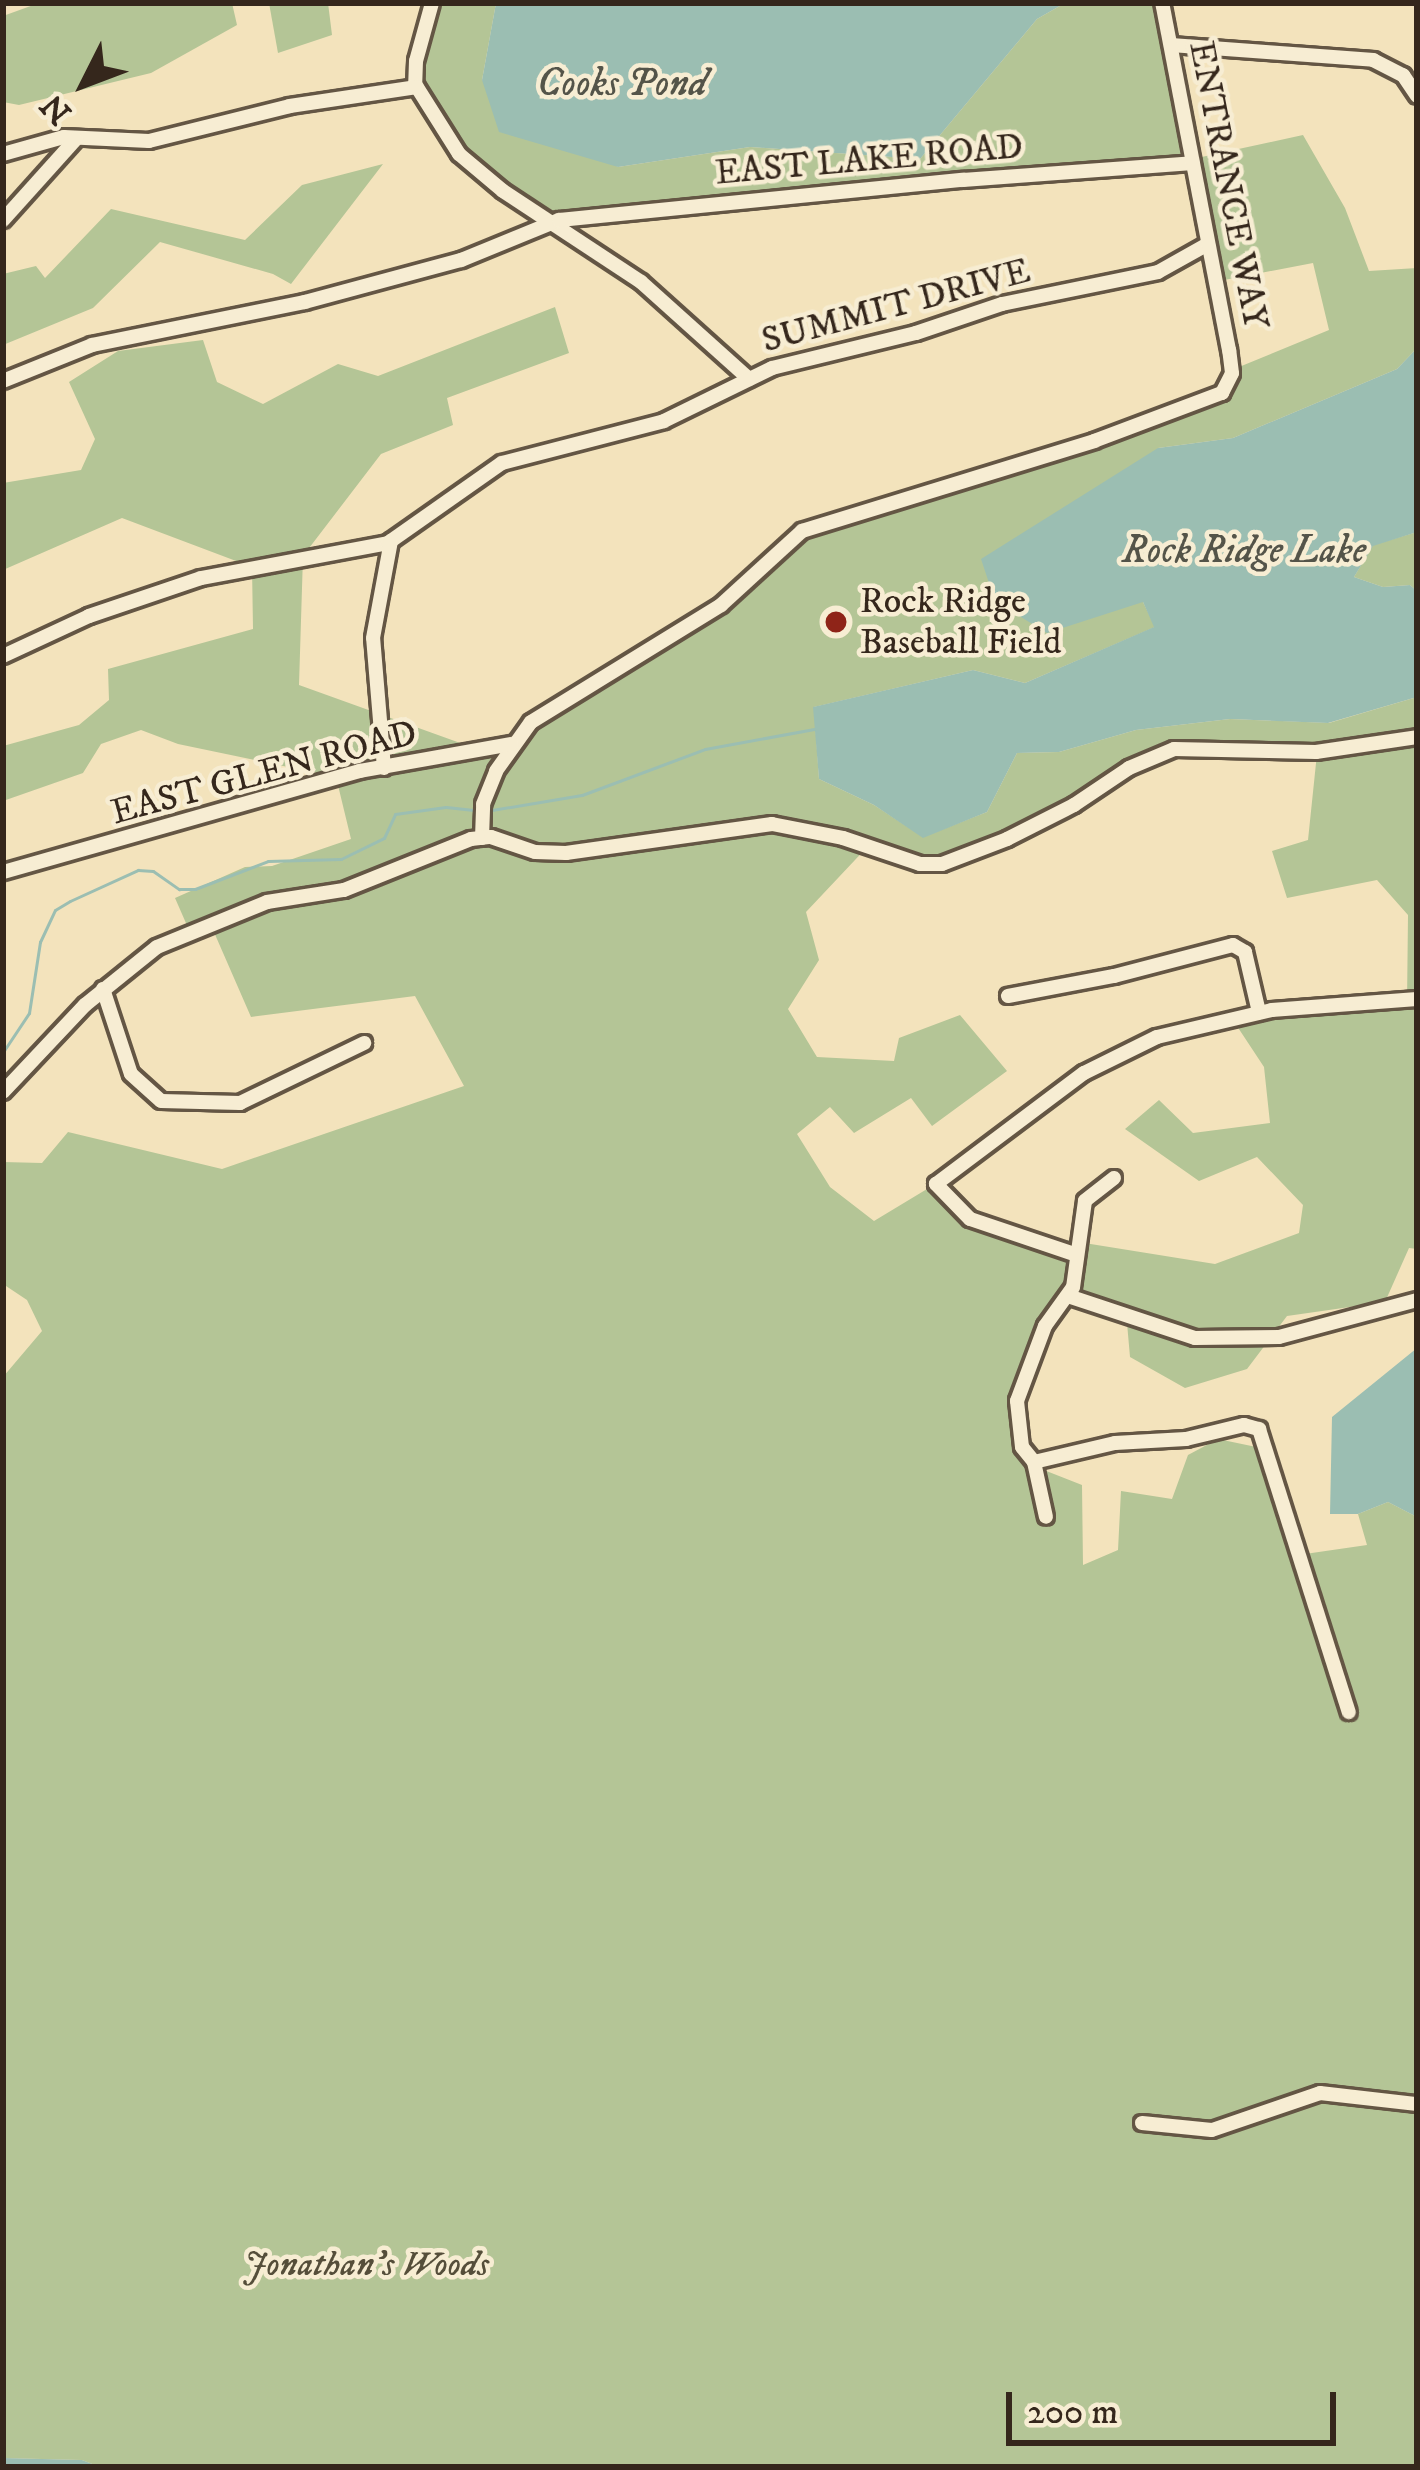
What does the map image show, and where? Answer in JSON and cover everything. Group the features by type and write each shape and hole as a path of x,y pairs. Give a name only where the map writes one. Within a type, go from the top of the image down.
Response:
{"street":[{"path":"432,3 416,61 417,87 459,154 641,282 749,379"},
{"name":"ENTRANCE WAY","path":"512,744 564,698 721,605 802,531 1115,433 1222,393 1230,378 1162,3"},
{"path":"1171,45 1373,60 1403,75 1417,96"},
{"path":"3,154 45,140 149,141 290,106 417,87"},
{"path":"3,220 76,139"},
{"name":"EAST LAKE ROAD","path":"3,381 92,345 305,302 461,260 552,223 963,180 1192,163"},
{"name":"SUMMIT DRIVE","path":"3,656 70,623 201,578 391,541 502,463 664,422 749,379 1002,304 1158,272 1208,244"},
{"path":"384,768 373,638 391,541"},
{"path":"3,1092 103,989 157,946 227,915 267,902 344,890 482,838 535,852 566,853 772,824 843,838 920,864 942,864 1007,839 1074,805 1129,768 1174,749 1316,752 1417,737"},
{"path":"482,838 483,804 512,744"},
{"name":"EAST GLEN ROAD","path":"3,872 384,768 512,744"},
{"path":"1008,996 1114,976 1233,944 1245,952 1259,1012"},
{"path":"103,989 131,1074 152,1096 171,1102 240,1103 364,1043"},
{"path":"1077,1255 970,1219 936,1184 1084,1073 1156,1036 1259,1012 1417,999"},
{"path":"1046,1517 1034,1462 1018,1437 1017,1401 1045,1326 1068,1296 1085,1201 1114,1178"},
{"path":"1068,1296 1195,1339 1279,1336 1417,1300"},
{"path":"1034,1462 1115,1443 1250,1425 1267,1442 1349,1712"},
{"path":"1142,2123 1212,2130 1320,2093 1417,2104"}],"green space":[{"path":"39,3 232,3 237,25 151,73 19,105 3,102 3,16"},
{"path":"269,3 328,3 332,35 278,53"},
{"name":"Jonathan's Woods","path":"435,3 496,3 482,80 618,167 750,147 920,159 1037,19 1065,3 1167,3 1197,158 1303,135 1345,208 1369,271 1417,268 1417,348 1397,369 1233,438 1158,448 1143,602 1155,627 1025,683 973,670 814,707 819,779 874,805 923,837 987,812 1017,753 1059,752 1136,730 1230,719 1329,723 1417,697 1417,1249 1409,1248 1385,1302 1287,1316 1247,1369 1185,1388 1130,1357 1127,1323 1066,1302 1030,1380 1023,1454 1026,1463 1082,1485 1083,1565 1118,1550 1121,1491 1172,1499 1188,1455 1218,1439 1261,1448 1298,1555 1367,1545 1358,1514 1388,1502 1417,1517 1417,2467 100,2467 82,2460 3,2458 3,1377 42,1331 27,1300 3,1284 3,1162 42,1163 68,1132 222,1169 464,1086 415,996 251,1017 210,923 189,930 175,898 245,867 272,866 351,839 336,777 178,744 141,730 101,744 83,773 3,801 3,746 79,725 109,700 108,669 253,629 252,567 122,518 3,570 3,483 81,470 95,439 69,382 118,351 203,340 217,382 263,404 338,364 378,376 555,307 569,353 447,398 453,425 381,454 303,556 299,685 488,753 588,680 706,616 801,529 1225,392 1239,367 1329,330 1313,263 1219,281 1197,160 546,218 461,160 414,79","holes":["1318,744 1308,840 1272,851 1287,898 1377,880 1408,915 1407,1003 1231,1017 1264,1067 1270,1123 1193,1133 1159,1100 1125,1129 1199,1181 1257,1157 1303,1205 1299,1233 1215,1264 997,1229 932,1186 874,1221 830,1187 797,1134 830,1107 854,1133 911,1098 932,1126 1007,1071 960,1015 899,1038 894,1061 817,1057 788,1009 819,960 806,912 871,843 946,862 1158,752"]},
{"path":"383,164 291,284 273,274 160,242 93,308 3,345 3,274 36,266 45,278 111,209 245,240 302,185"},
{"path":"1417,532 1417,591 1410,585 1383,587 1354,577 1373,545"}],"water":[{"name":"Cooks Pond","path":"496,3 1065,3 1037,19 920,159 750,147 618,167 499,132 482,80"},
{"name":"Rock Ridge Lake","path":"1417,348 1417,532 1373,546 1354,577 1383,587 1410,585 1417,591 1417,697 1328,723 1230,719 1136,730 1059,752 1017,753 987,812 923,838 874,805 819,779 813,707 973,670 1025,683 1154,627 1143,602 1047,633 995,601 981,559 1158,448 1233,438 1397,369"},
{"path":"1417,1348 1417,1517 1388,1502 1358,1514 1330,1514 1332,1417"},
{"path":"3,2458 82,2460 100,2467 3,2467"}],"waterway":[{"path":"486,811 582,795 705,749 814,729"},
{"path":"3,1052 29,1013 40,942 55,910 70,901 138,870 153,871 179,889 195,889 268,861 341,859 384,838 395,814 446,807 476,810"}],"place":[{"name":"Rock Ridge Baseball Field","path":"836,622"}]}
